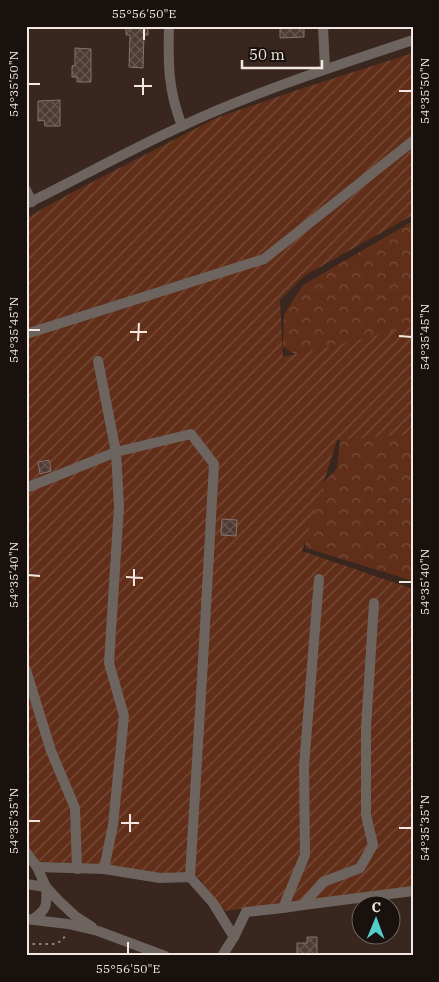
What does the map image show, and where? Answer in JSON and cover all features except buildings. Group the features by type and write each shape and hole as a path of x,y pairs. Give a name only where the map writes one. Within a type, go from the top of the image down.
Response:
{"street":[{"path":"169,26 168,67 172,95 182,126"},
{"path":"323,26 325,69"},
{"path":"26,190 29,203 182,126 257,94 413,40"},
{"path":"26,334 264,259 413,141"},
{"path":"98,361 116,452 120,506 109,663 124,716 113,825 104,869"},
{"path":"26,488 116,452 191,434 214,464 190,877 213,903 234,938"},
{"path":"283,908 305,855 304,766 319,579"},
{"path":"303,906 323,882 360,868 373,845 366,815 366,728 374,603"},
{"path":"26,670 51,751 75,808 77,869"},
{"path":"26,852 37,867 46,887 74,916 98,931"},
{"path":"37,867 104,869 160,878 190,877"},
{"path":"26,884 46,887"},
{"path":"30,919 43,913 47,901 46,887"},
{"path":"222,956 234,938 246,912 413,891"},
{"path":"30,919 68,924 98,931 165,956"}],"path":[{"path":"26,944 55,944 62,941 66,935 68,924"}],"green space":[{"path":"413,53 413,215 304,276 280,300 283,357 413,327 413,434 337,440 302,551 413,589 413,887 224,911 198,877 156,880 122,867 26,862 26,218 216,118"},
{"path":"413,221 413,326 394,341 300,357 283,347 284,314 303,285"},
{"path":"413,361 413,581 306,548 301,526 318,489 337,468 343,413"}]}
